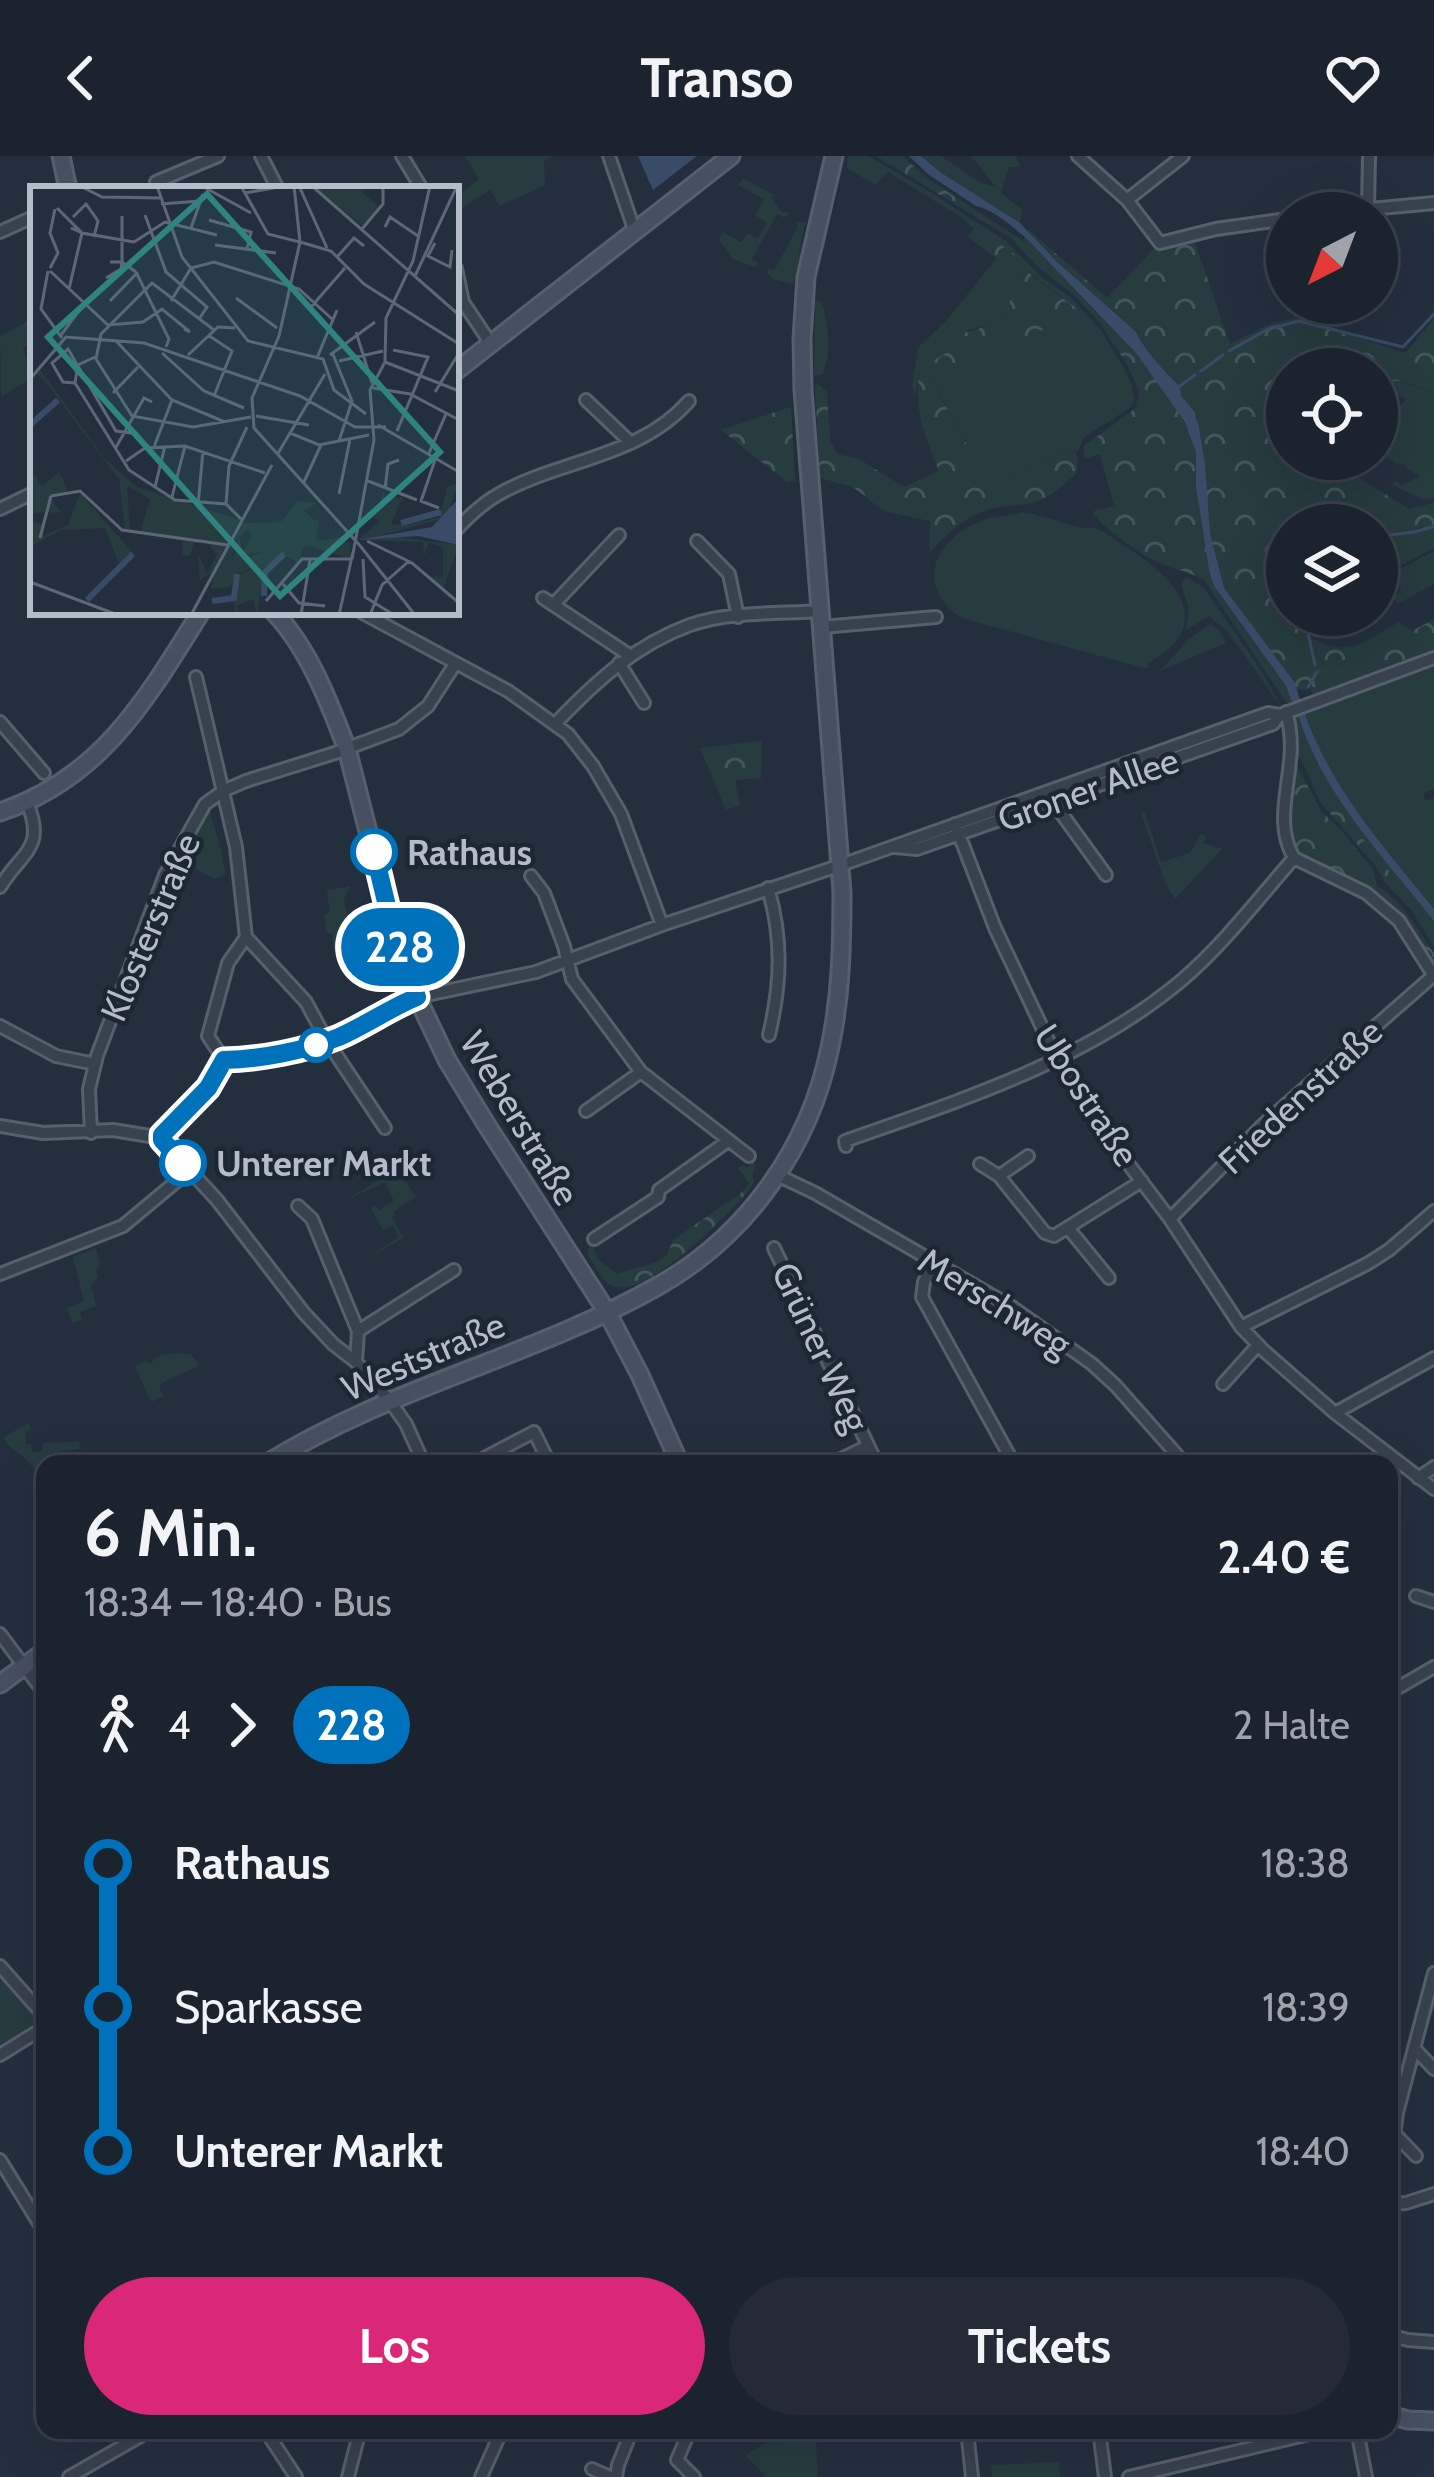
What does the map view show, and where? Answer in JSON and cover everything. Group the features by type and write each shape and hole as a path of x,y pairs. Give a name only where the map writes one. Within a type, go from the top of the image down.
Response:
{"main road":[{"path":"62,156 67,186"},
{"path":"459,369 731,156"},
{"name":"Weststraße","path":"282,1455 389,1400 607,1312 660,1285 746,1217 777,1175 813,1106 830,1051 842,963 841,865 802,339 806,277 834,156"},
{"path":"0,812 70,778 123,729 201,615"},
{"name":"Weberstraße","path":"277,615 308,661 347,748 387,906 417,997 447,1060 607,1312 676,1455"},
{"path":"0,1684 36,1658"},
{"path":"1398,2417 1434,2421"}],"street":[{"path":"156,182 218,156"},
{"path":"261,156 276,186"},
{"path":"402,156 420,186"},
{"path":"609,156 635,232"},
{"path":"1078,156 1126,200 1160,243 1266,222"},
{"path":"1126,200 1183,156"},
{"path":"1368,192 1369,156"},
{"path":"1398,205 1434,202"},
{"path":"0,232 30,218"},
{"path":"459,283 463,302 491,344"},
{"path":"586,400 631,443"},
{"path":"459,527 499,494 631,443 667,422 689,401"},
{"path":"0,508 30,494"},
{"path":"619,535 548,602 624,659 644,703"},
{"path":"698,541 729,574 737,617"},
{"path":"366,615 508,691 580,748 609,792 635,848 662,925"},
{"path":"388,627 394,615"},
{"path":"555,724 624,659 693,624 737,617 936,617"},
{"name":"Groner Allee","path":"224,1060 327,1041 417,997 536,972 768,888 1273,724 1286,712 1434,658"},
{"name":"Klosterstraße","path":"91,1133 89,1090 95,1064 172,859 205,804 246,781 387,734 414,719 455,664"},
{"path":"196,677 236,848 246,937 307,1002 385,1128"},
{"path":"1286,712 1293,753 1283,818 1284,836 1294,858 1366,893 1399,921 1434,975"},
{"path":"0,722 44,773"},
{"path":"1049,797 1106,875"},
{"path":"0,886 33,843 36,833 27,802"},
{"name":"Ubostraße","path":"958,828 995,928 1057,1059 1096,1121 1170,1219 1241,1327 1385,1455"},
{"path":"846,1146 844,1141 955,1103 1109,1031 1183,979 1294,858"},
{"path":"531,876 544,892 572,979 641,1072 749,1156"},
{"path":"768,888 781,971 769,1035"},
{"path":"0,1126 44,1133 163,1134 208,1088 224,1060 208,1036 228,963 246,937"},
{"name":"Friedenstraße","path":"1170,1219 1265,1123 1434,975"},
{"path":"0,1027 56,1056 95,1064"},
{"path":"586,1112 641,1072"},
{"path":"163,1134 282,1284 389,1400 420,1455"},
{"path":"594,1239 658,1197 659,1190 728,1141"},
{"path":"999,1176 1028,1156"},
{"path":"980,1164 999,1176 1045,1233 1054,1236 1142,1181"},
{"path":"0,1274 123,1226 190,1170"},
{"name":"Merschweg","path":"777,1175 1012,1306 1092,1364 1177,1455"},
{"path":"298,1206 312,1219 358,1331 356,1362"},
{"path":"1241,1327 1367,1264 1434,1211"},
{"path":"1068,1228 1109,1278"},
{"name":"Grüner Weg","path":"774,1248 872,1455"},
{"path":"934,1262 922,1297 1009,1455"},
{"path":"358,1331 454,1270"},
{"path":"1222,1384 1258,1345"},
{"path":"1335,1412 1434,1358"},
{"path":"490,1455 534,1432 546,1455"},
{"name":"Grüner Weg","path":"850,1455 868,1446"},
{"name":"Ubostraße","path":"1398,1465 1434,1489"},
{"path":"1418,1478 1434,1467"},
{"path":"1416,1596 1434,1602"},
{"path":"0,1634 36,1682"},
{"path":"1398,1688 1434,1667"},
{"path":"0,1966 36,2008"},
{"path":"1398,2109 1434,1973"},
{"path":"0,2055 36,2033"},
{"path":"1414,2048 1434,2069"},
{"path":"1398,2137 1416,2156"},
{"path":"0,2161 36,2219"},
{"path":"1398,2203 1434,2194"},
{"path":"1398,2338 1434,2342"},
{"path":"72,2476 136,2439"},
{"path":"271,2439 296,2477"},
{"path":"348,2477 359,2439"},
{"path":"482,2477 498,2439"},
{"path":"592,2469 614,2477 628,2439"},
{"path":"686,2439 677,2460 694,2477"},
{"path":"968,2439 972,2477"},
{"path":"1100,2439 1105,2477"},
{"path":"1129,2477 1288,2439"},
{"path":"1355,2439 1366,2477"}],"green space":[{"path":"465,156 552,156 544,160 545,185 500,206 490,190 459,210 459,195 479,179"},
{"path":"848,156 868,156 930,192 1006,241 1040,276 1070,297 1100,329 1124,368 1132,386 1130,408 1085,436 1077,452 1072,447 1006,479 975,475 966,483 957,476 976,461 932,380 936,374 1080,310 976,226 972,228 888,172 875,185 847,168"},
{"path":"876,156 902,156 928,179 1023,241 1029,230 1107,298 1155,248 1194,240 1230,344 1270,324 1316,324 1390,348 1266,348 1266,480 1363,480 1409,509 1434,503 1434,528 1406,528 1398,536 1398,504 1266,504 1266,636 1308,636 1332,646 1353,646 1374,636 1398,636 1399,622 1412,631 1434,619 1434,653 1317,696 1310,689 1298,690 1210,571 1204,580 1157,562 1106,527 1093,514 1114,506 1100,454 1087,458 1084,446 1136,408 1139,391 1099,322 1011,238"},
{"path":"921,156 941,156 979,182 996,187 971,156 1016,156 1020,167 1009,167 1001,193 1022,209 1020,223 940,172"},
{"path":"743,178 774,195 782,213 789,214 784,218 777,214 752,259 758,263 755,267 733,259 719,240 723,232 741,242 748,233 758,238 767,223 755,215 764,199 738,185"},
{"path":"800,222 805,222 794,284 773,279 768,268 774,271"},
{"path":"975,226 1081,311 946,377 936,374 932,381 976,461 958,476 966,483 975,475 1006,479 1073,447 1076,474 1032,503 996,507 972,516 929,554 930,521 884,511 853,487 820,478 815,386 827,392 830,440 837,454 859,459 904,487 939,471 919,410 920,368 959,346 958,335 1004,321 1018,274 968,237"},
{"path":"997,258 1018,273 1004,322 968,330 959,346 920,369 915,396 912,386 918,348"},
{"path":"815,300 822,303 828,349 822,375 814,376"},
{"path":"30,320 30,344 23,348 30,379 1,397 0,337"},
{"path":"1434,320 1434,393 1398,381 1398,351 1405,353"},
{"path":"1398,380 1434,393 1434,498 1421,499 1391,484 1421,476 1398,464 1398,410 1405,399 1398,394"},
{"path":"791,407 795,481 787,482 721,430"},
{"path":"1022,512 1100,530 1171,584 1185,615 1182,631 1148,668 965,619 950,609 935,583 941,552 974,524"},
{"path":"1406,527 1434,528 1434,548 1398,567 1398,532"},
{"path":"1434,551 1434,584 1399,603 1398,570"},
{"path":"1209,570 1219,594 1286,686 1289,705 1204,580"},
{"path":"1186,577 1204,588 1281,707 1227,631 1209,616 1186,630 1189,609 1181,584"},
{"path":"1210,624 1226,643 1160,671 1187,641"},
{"path":"1434,667 1434,789 1423,793 1425,801 1434,798 1434,927 1328,796 1306,754 1302,760 1297,754 1294,715"},
{"path":"762,741 761,778 735,780 740,805 726,810 700,748"},
{"path":"1303,753 1328,796 1434,927 1434,947 1413,912 1320,802"},
{"path":"1297,766 1321,811 1373,869 1377,886 1409,916 1434,953 1434,961 1401,919 1301,856 1289,825"},
{"path":"210,812 225,875 215,879 179,860"},
{"path":"1145,812 1161,862 1190,853 1201,834 1206,837 1204,843 1222,849 1175,899 1141,813"},
{"path":"350,886 344,901 351,926 336,950 332,934 326,932 327,890"},
{"path":"749,1157 756,1165 750,1189 688,1250 630,1286 616,1287 602,1277 587,1253 591,1243 599,1260 617,1274 657,1262 667,1255 673,1240 741,1193 749,1183 738,1168 751,1164"},
{"path":"390,1173 401,1175 416,1197 392,1217 403,1238 366,1259 399,1237 393,1225 383,1230 371,1208 379,1210 394,1201 385,1182 344,1201"},
{"path":"96,1248 100,1264 91,1286 96,1306 80,1312 82,1320 72,1323 67,1308 84,1301 73,1257"},
{"path":"177,1353 190,1354 199,1363 197,1367 163,1382 159,1387 163,1396 151,1402 135,1366"},
{"path":"29,1423 26,1444 31,1444 32,1452 43,1451 43,1443 79,1442 80,1449 36,1455 36,1473 4,1437"},
{"path":"0,1981 36,2017 36,2027 0,2051"},
{"path":"816,2441 818,2477 767,2477 745,2455 765,2443"},
{"path":"1059,2462 1060,2477 992,2477 991,2465"}],"water":[{"path":"638,156 697,156 653,190"},
{"path":"909,156 921,156 1020,223 1136,332 1180,387 1198,423 1210,534 1224,588 1295,683 1300,701 1292,703 1286,686 1214,586 1196,486 1196,452 1185,422 1137,354 1025,237 928,174"},
{"path":"1304,712 1344,792 1434,909 1434,921 1338,797 1308,743 1298,714"}],"waterway":[{"path":"1229,351 1268,329 1299,321 1403,347 1434,314"},
{"path":"1201,371 1223,355"},
{"path":"1177,388 1195,375"},
{"path":"1398,534 1434,527"},
{"path":"1309,636 1315,665"},
{"path":"1308,687 1317,672"}],"bus line":[{"name":"228","path":"183,1163 162,1135 208,1088 224,1060 315,1045 417,997 374,852"}],"place":[{"name":"Rathaus","path":"374,852"},
{"name":"Unterer Markt","path":"183,1163"}]}
